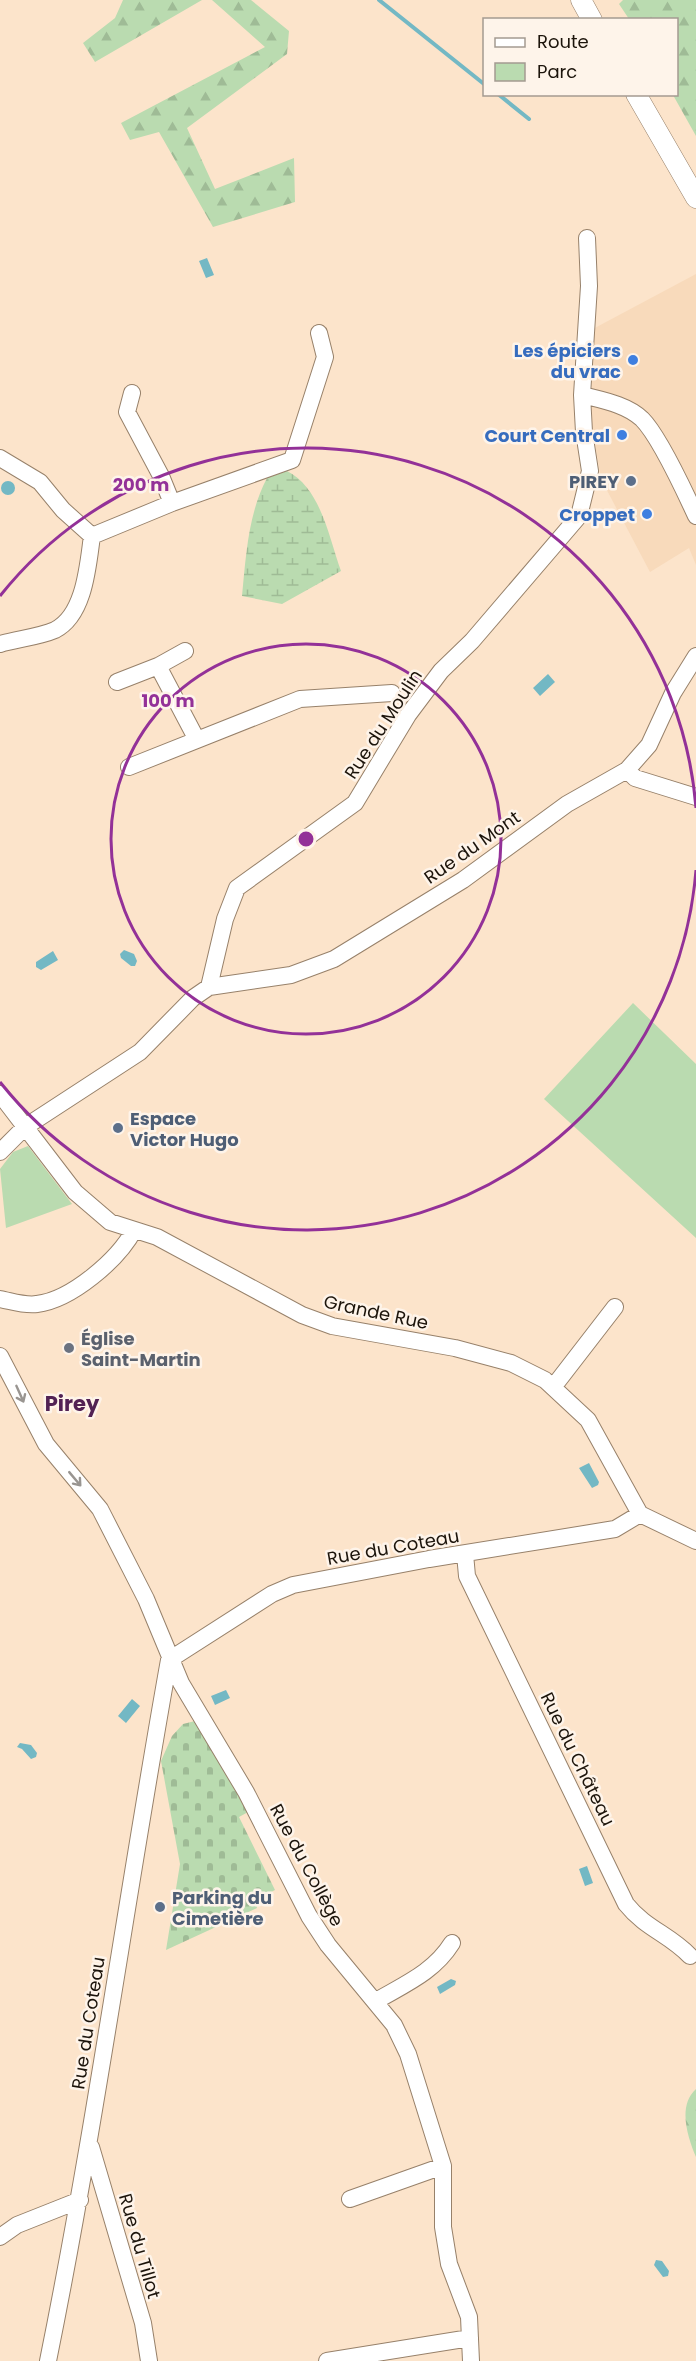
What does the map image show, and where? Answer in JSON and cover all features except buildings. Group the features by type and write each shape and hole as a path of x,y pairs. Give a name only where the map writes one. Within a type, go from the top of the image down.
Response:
{"main road":[{"path":"581,0 591,18"},
{"path":"637,96 696,198"}],"street":[{"name":"Rue du Moulin","path":"209,987 225,919 237,888 243,881 355,803 408,715 441,672 472,641 579,516 590,471 584,432 582,395 589,286 587,238"},
{"path":"92,536 172,503 292,460 325,357 319,333"},
{"path":"132,393 127,412 161,476 172,503"},
{"path":"582,395 618,405 642,419 664,453 696,516"},
{"path":"0,458 40,482 63,510 92,536"},
{"path":"0,644 57,629 75,608 84,590 92,536"},
{"path":"117,682 158,666 185,651"},
{"name":"Rue du Mont","path":"209,987 291,975 334,959 463,880 567,804 627,770 649,745 673,693 696,656"},
{"path":"158,666 198,740"},
{"path":"129,767 300,699 392,693"},
{"path":"627,770 635,778 696,797"},
{"path":"0,1152 25,1127 140,1052 194,998 209,987"},
{"name":"Grande Rue","path":"0,1094 50,1162 90,1207 110,1222 158,1237 312,1319 333,1326 455,1348 511,1363 554,1386 588,1420 640,1514"},
{"path":"0,1299 37,1304 72,1289 120,1254 134,1230"},
{"path":"554,1386 615,1307"},
{"name":"Rue du Collège","path":"0,1356 46,1444 100,1509 146,1599 169,1660 246,1792 309,1916 328,1945 394,2025 408,2054 443,2166 446,2246 449,2264 469,2317 471,2361"},
{"path":"640,1514 696,1540"},
{"name":"Rue du Coteau","path":"48,2361 80,2200 114,1982 169,1660 272,1594 293,1585 615,1529 640,1514"},
{"name":"Rue du Château","path":"465,1554 467,1576 626,1904 650,1928 678,1944 690,1956"},
{"path":"164,1691 170,1685 181,1683 189,1659 202,1640"},
{"path":"376,2001 430,1970 441,1960 452,1944"},
{"name":"Rue du Tillot","path":"89,2143 143,2323 149,2361"},
{"path":"350,2199 443,2166"},
{"path":"0,2237 17,2225 80,2200"},
{"path":"327,2361 470,2338"}],"shaded area":[{"path":"696,274 696,565 689,548 650,572 601,479 592,426 591,330"}],"green space":[{"path":"123,0 202,0 95,62 83,43 115,18"},
{"path":"212,0 251,0 289,31 287,54 187,128 215,189 294,158 295,202 213,227 159,132 130,140 121,123 265,47"},
{"path":"623,0 696,0 696,136 674,96 678,96 678,18 628,18 619,4"},
{"path":"287,471 299,479 316,501 328,529 341,571 282,604 242,596 249,535 261,492 267,478"},
{"path":"633,1003 696,1064 696,1238 544,1099"},
{"path":"28,1146 72,1204 6,1228 0,1169 13,1152"},
{"path":"195,1721 250,1811 239,1817 275,1890 255,1900 257,1908 166,1950 180,1864 161,1761 172,1736 183,1724"},
{"path":"696,2089 696,2157 687,2132 686,2113 690,2096"}],"water":[{"path":"207,258 214,275 206,278 199,261"},
{"path":"8,481 13,483 15,488 13,493 8,495 3,493 1,488 3,483"},
{"path":"548,674 555,682 540,696 533,688"},
{"path":"124,950 134,954 137,961 135,966 131,966 121,958 120,954"},
{"path":"53,951 58,960 41,970 36,967 36,962"},
{"path":"589,1463 599,1482 592,1488 579,1468"},
{"path":"226,1690 230,1698 215,1705 211,1696"},
{"path":"132,1699 140,1706 126,1723 118,1716"},
{"path":"20,1743 31,1745 37,1753 36,1757 31,1759 17,1747"},
{"path":"587,1866 593,1883 585,1886 579,1869"},
{"path":"451,1979 456,1981 455,1985 440,1994 437,1987"},
{"path":"656,2260 662,2261 669,2271 668,2276 663,2277 654,2265"}],"waterway":[{"path":"379,0 483,83"},
{"path":"500,96 529,119"}],"place":[{"name":"Les épiciers du vrac","path":"633,360"},
{"name":"Court Central","path":"622,435"},
{"name":"PIREY","path":"631,481"},
{"name":"Croppet","path":"647,514"},
{"name":"Espace Victor Hugo","path":"118,1128"},
{"name":"Église Saint-Martin","path":"69,1348"},
{"name":"Parking du Cimetière","path":"160,1907"}],"district":[{"name":"Pirey","path":"72,1403"}]}
